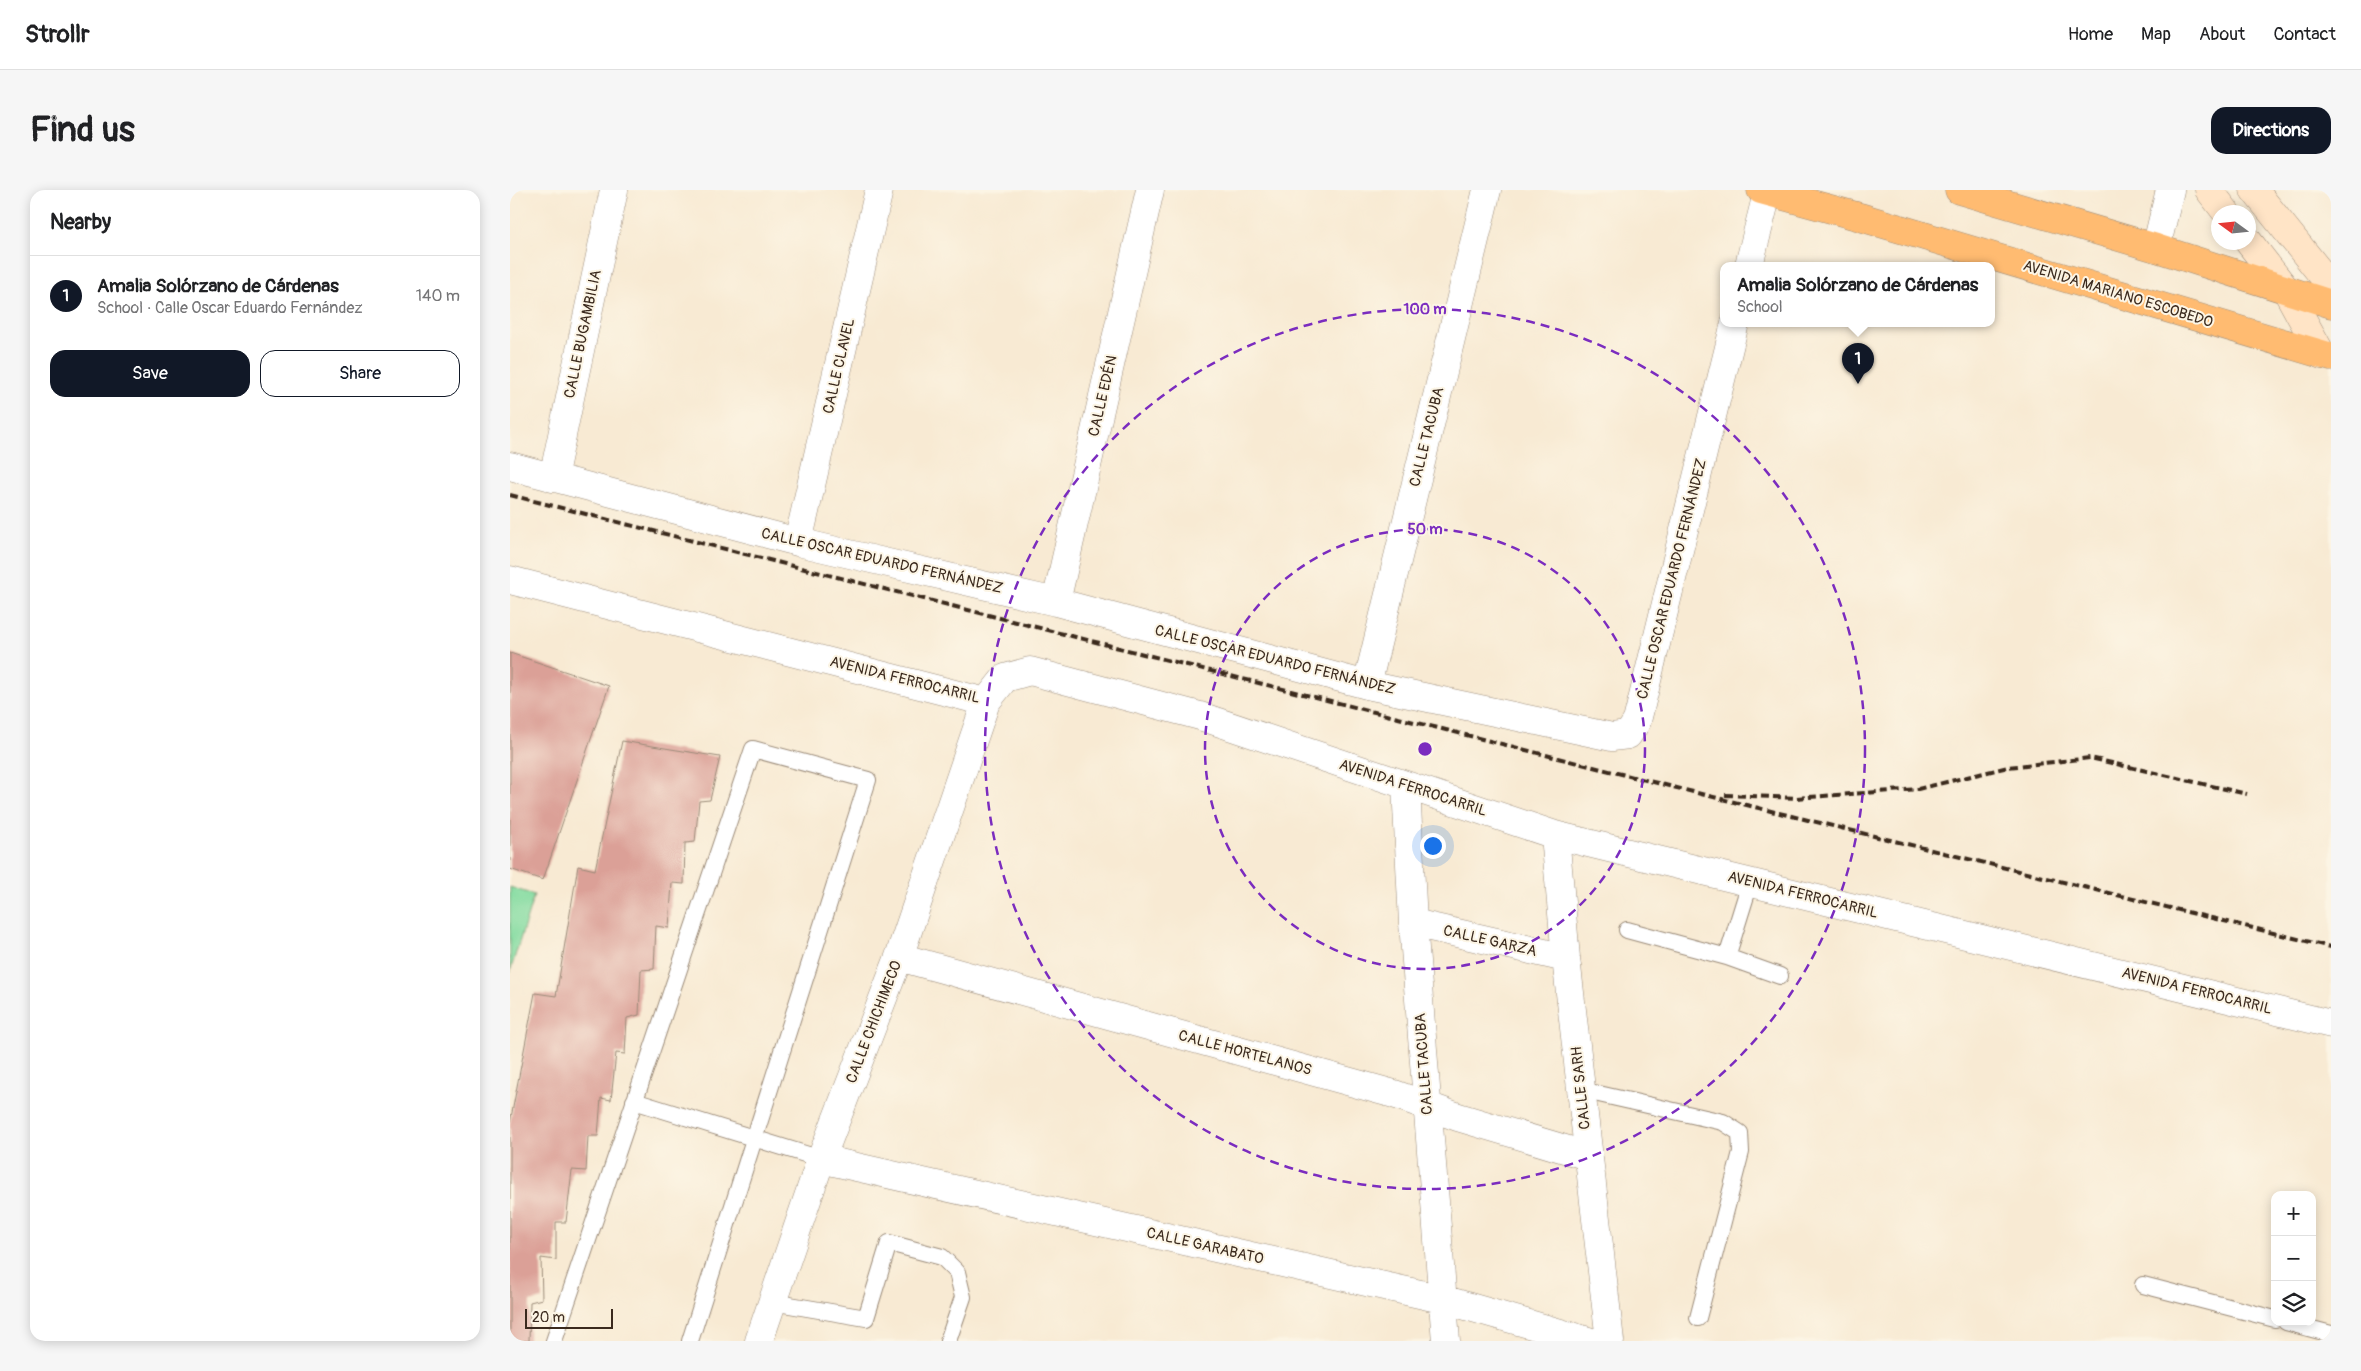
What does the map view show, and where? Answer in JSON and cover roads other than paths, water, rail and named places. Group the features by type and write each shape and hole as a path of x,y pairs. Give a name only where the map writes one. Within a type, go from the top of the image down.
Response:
{"main road":[{"path":"1959,190 2156,248 2331,304"},
{"name":"AVENIDA MARIANO ESCOBEDO","path":"1765,191 1860,217 2326,356"}],"street":[{"name":"CALLE BUGAMBILIA","path":"552,478 614,190"},
{"name":"CALLE CLAVEL","path":"798,542 879,190"},
{"name":"CALLE EDÉN","path":"1056,602 1150,190"},
{"name":"CALLE TACUBA","path":"1368,685 1486,190"},
{"path":"2156,248 2170,190"},
{"path":"2209,190 2221,205"},
{"path":"2254,190 2331,286"},
{"path":"1750,262 1765,191"},
{"path":"2255,250 2287,291 2326,356"},
{"name":"CALLE OSCAR EDUARDO FERNÁNDEZ","path":"510,466 798,542 1056,602 1368,685 1612,737 1628,736 1637,721 1734,327"},
{"name":"AVENIDA FERROCARRIL","path":"510,580 986,702 1004,678 1030,671 1200,716 1555,835 2331,1024"},
{"name":"CALLE CHICHIMECO","path":"759,1341 820,1159 899,957 986,702"},
{"name":"CALLE TACUBA","path":"1406,786 1413,923 1446,1341"},
{"name":"CALLE SARH","path":"1555,835 1566,958 1610,1341"},
{"name":"CALLE GARZA","path":"1413,923 1566,958"},
{"name":"CALLE HORTELANOS","path":"899,957 1394,1094 1588,1156"},
{"name":"CALLE GARABATO","path":"820,1159 1442,1299 1588,1341"}],"lane":[{"path":"554,1341 753,749 868,780 690,1341"},
{"path":"1727,957 1750,882"},
{"path":"1627,930 1727,957 1780,976"},
{"path":"1581,1090 1724,1122 1740,1133 1741,1152 1698,1318"},
{"path":"634,1101 754,1140 820,1159"},
{"path":"772,1302 866,1318 889,1243 905,1246 942,1257 957,1272 963,1297 948,1341"},
{"path":"2143,1286 2271,1318"},
{"path":"2301,1326 2331,1334"}],"railway":[{"path":"510,495 1701,794 2331,947"},
{"path":"1725,795 1796,798 1918,789 2008,767 2090,758 2247,794"}],"place":[{"name":"Amalia Solórzano de Cárdenas","path":"1858,384"}]}
